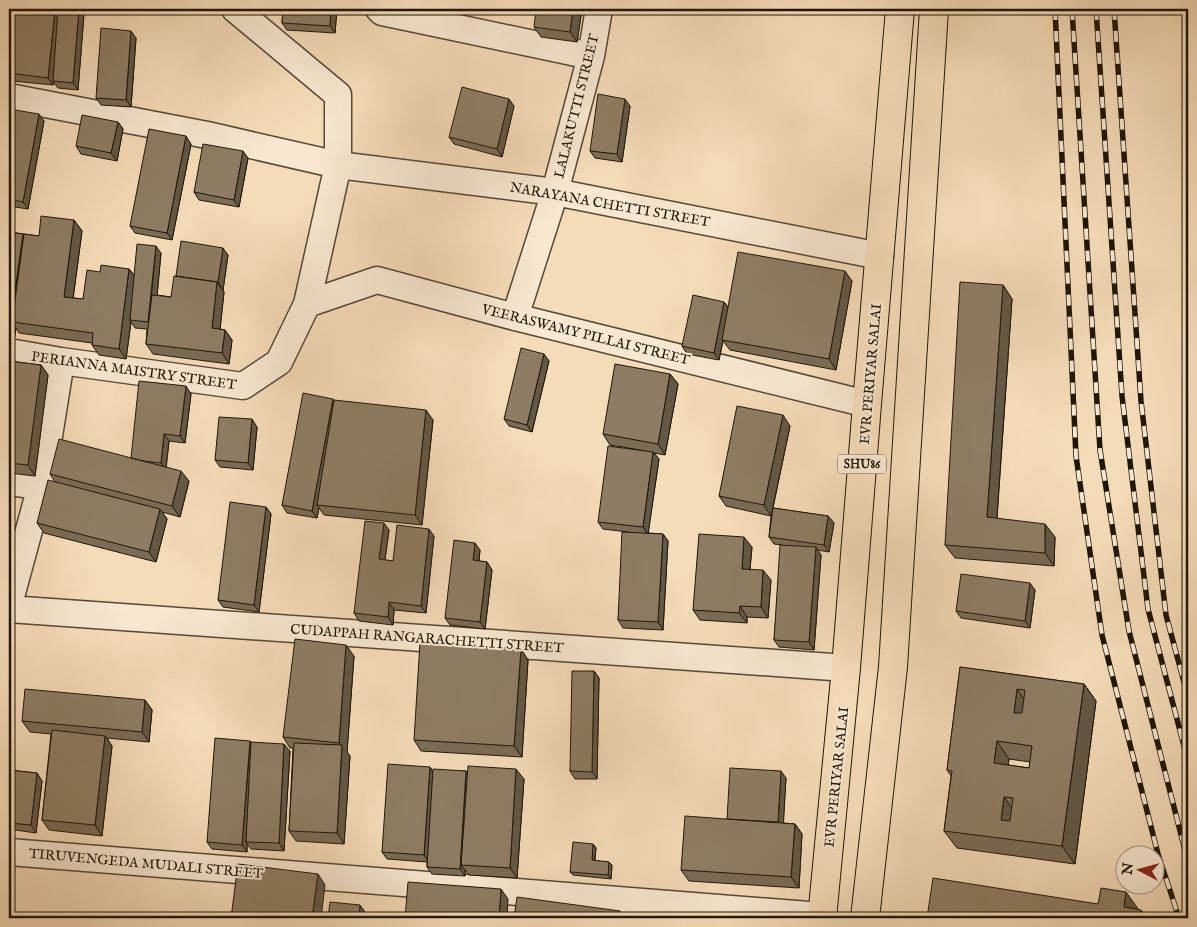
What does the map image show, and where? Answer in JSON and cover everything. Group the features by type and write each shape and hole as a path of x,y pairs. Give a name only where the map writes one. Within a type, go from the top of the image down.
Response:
{"main road":[{"name":"EVR PERIYAR SALAI","path":"822,917 846,668 900,9"},
{"name":"SHU86","path":"865,918 893,667 934,9"}],"street":[{"name":"PERIANNA MAISTRY STREET","path":"9,352 243,386 278,362 307,304 338,165 338,95 235,9"},
{"path":"379,9 382,12 591,56"},
{"name":"LALAKUTTI STREET","path":"515,317 556,192 591,56 598,9"},
{"name":"NARAYANA CHETTI STREET","path":"9,97 207,135 338,165 556,192 880,256"},
{"name":"VEERASWAMY PILLAI STREET","path":"307,304 376,280 515,317 867,404"},
{"path":"9,604 40,486 61,361"},
{"path":"9,482 40,486"},
{"name":"CUDAPPAH RANGARACHETTI STREET","path":"9,609 846,668"},
{"name":"TIRUVENGEDA MUDALI STREET","path":"9,852 822,917"}],"building":[{"path":"15,9 55,9 48,78 9,73"},
{"path":"58,9 79,9 73,83 53,81"},
{"path":"283,9 331,9 330,26 282,23"},
{"path":"536,9 573,9 570,32 534,27"},
{"path":"101,28 131,31 126,100 96,98"},
{"path":"462,87 509,99 497,149 449,137"},
{"path":"598,94 625,99 617,154 590,151"},
{"path":"9,109 39,114 23,202 9,199"},
{"path":"82,115 118,122 111,153 76,146"},
{"path":"149,129 186,136 167,233 130,226"},
{"path":"203,144 243,151 234,200 194,192"},
{"path":"41,216 74,220 64,297 83,299 87,270 100,272 101,265 129,269 119,349 92,345 93,333 12,322 24,234 39,236"},
{"path":"9,232 23,234 9,333"},
{"path":"181,241 223,248 218,282 176,276"},
{"path":"137,244 156,246 148,322 130,320"},
{"path":"738,252 845,271 829,359 722,340"},
{"path":"174,276 217,282 212,328 225,330 222,353 146,344 152,295 171,297"},
{"path":"960,282 1003,285 987,517 1045,524 1045,553 945,545"},
{"path":"693,295 724,302 714,353 682,346"},
{"path":"521,348 544,354 527,425 504,419"},
{"path":"9,361 41,365 28,465 9,463"},
{"path":"615,364 670,374 658,444 603,434"},
{"path":"139,381 186,386 180,436 164,434 161,463 131,458"},
{"path":"303,393 333,399 312,511 282,505"},
{"path":"334,400 426,410 415,515 317,505"},
{"path":"737,406 783,415 764,505 719,496"},
{"path":"219,417 252,419 248,463 215,460"},
{"path":"59,439 181,471 172,506 50,474"},
{"path":"608,446 653,452 643,527 598,522"},
{"path":"48,480 160,509 149,552 37,523"},
{"path":"230,502 266,507 254,605 218,600"},
{"path":"773,508 828,516 824,545 769,537"},
{"path":"365,521 384,523 379,559 393,561 397,525 429,529 421,606 389,602 388,617 354,613"},
{"path":"622,532 663,534 658,622 618,620"},
{"path":"699,534 744,537 742,569 763,570 761,607 740,606 739,613 693,610"},
{"path":"454,540 475,543 473,560 487,562 480,622 445,618"},
{"path":"780,545 816,547 809,642 774,640"},
{"path":"961,574 1030,583 1025,621 956,611"},
{"path":"295,639 346,645 339,743 283,737"},
{"path":"420,642 521,649 514,746 414,740"},
{"path":"960,667 1084,684 1062,846 944,831 952,771 947,770","holes":["1017,689 1025,690 1022,713 1014,713","997,741 1032,746 1029,768 994,763","1004,797 1013,798 1010,821 1001,820"]},
{"path":"572,671 594,671 592,772 570,771"},
{"path":"25,689 145,700 142,732 22,721"},
{"path":"52,730 105,736 95,825 42,820"},
{"path":"215,738 250,741 242,845 207,842"},
{"path":"251,742 284,744 279,843 246,842"},
{"path":"294,743 342,745 337,833 289,831"},
{"path":"388,764 430,767 424,855 382,852"},
{"path":"468,766 516,769 510,868 461,865"},
{"path":"730,768 781,771 778,822 727,819"},
{"path":"433,769 466,771 460,869 427,867"},
{"path":"9,770 37,773 31,825 9,823"},
{"path":"685,816 795,824 791,877 681,870"},
{"path":"573,842 593,844 592,860 609,862 608,875 570,872"},
{"path":"238,864 318,874 312,918 231,918"},
{"path":"933,878 1098,904 1101,888 1114,890 1114,894 1126,894 1124,907 1141,910 1140,918 927,918"},
{"path":"408,882 501,889 499,918 405,918"},
{"path":"517,897 620,911 619,918 514,918"},
{"path":"330,902 360,905 359,918 328,918"},
{"path":"665,915 711,918 665,918"}],"railway":[{"path":"1055,9 1076,456 1102,635 1158,854 1179,918"},
{"path":"1072,9 1100,450 1129,631 1188,862"},
{"path":"1096,9 1122,396 1148,609 1188,761"},
{"path":"1114,9 1141,401 1166,615 1188,697"}]}
